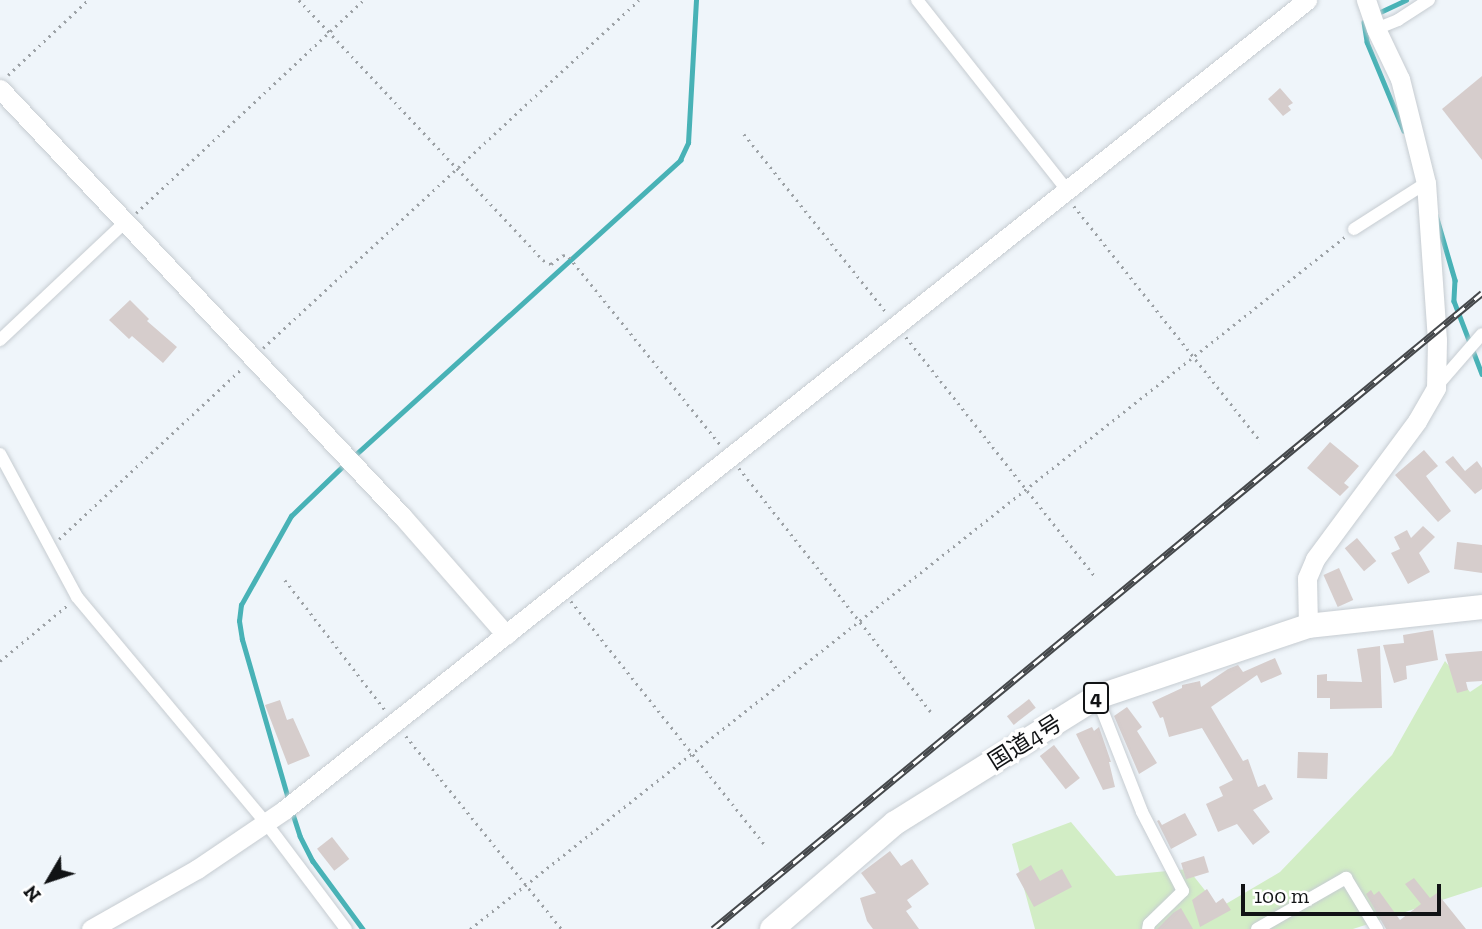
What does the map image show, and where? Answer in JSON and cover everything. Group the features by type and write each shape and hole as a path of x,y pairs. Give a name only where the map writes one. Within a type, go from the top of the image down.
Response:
{"highway":[{"name":"国道4号","path":"772,929 895,823 1097,697 1308,626 1482,607"}],"street":[{"path":"917,0 1066,193"},
{"path":"91,929 197,869 266,823 1307,0"},
{"path":"1367,0 1376,29 1400,79 1426,183 1437,340 1436,388"},
{"path":"1376,29 1398,20 1429,0"},
{"path":"0,89 435,552 506,635"},
{"path":"1354,229 1426,183"},
{"path":"0,340 125,222"},
{"path":"1308,626 1306,589 1315,559 1417,421 1436,388 1482,334"},
{"path":"0,454 77,597 266,823 346,929"},
{"path":"1097,697 1142,812 1183,891 1149,923 1148,929"},
{"path":"1257,929 1346,878 1377,929"}],"path":[{"path":"0,82 88,0"},
{"path":"299,0 543,260 551,264 563,256 569,257 932,712"},
{"path":"125,222 364,0"},
{"path":"49,549 639,0"},
{"path":"744,134 1095,576"},
{"path":"1066,193 1261,442"},
{"path":"470,929 1354,229"},
{"path":"285,580 395,723 562,929"},
{"path":"563,590 766,846"},
{"path":"0,662 77,597"}],"green space":[{"path":"1445,661 1470,692 1482,684 1482,887 1353,929 1035,929 1012,844 1071,822 1116,876 1188,869 1219,908 1280,872 1392,755"}],"building":[{"path":"1482,76 1482,160 1442,109"},
{"path":"1280,88 1293,103 1288,106 1291,110 1283,116 1268,99"},
{"path":"130,300 149,319 147,321 177,347 163,363 132,336 129,339 109,320"},
{"path":"1330,442 1359,466 1344,483 1349,487 1340,496 1307,468"},
{"path":"1424,450 1438,466 1426,476 1451,511 1438,522 1395,475"},
{"path":"1453,456 1465,471 1477,461 1482,468 1482,489 1475,494 1445,462"},
{"path":"1423,526 1435,537 1419,553 1430,572 1408,584 1391,553 1400,549 1394,537 1407,530 1411,538"},
{"path":"1357,538 1376,561 1364,571 1345,548"},
{"path":"1457,542 1482,545 1482,573 1454,569"},
{"path":"1339,568 1353,600 1338,607 1323,575"},
{"path":"1433,630 1438,660 1406,666 1407,679 1394,683 1383,645 1404,643 1403,635"},
{"path":"1380,646 1382,708 1330,709 1330,698 1317,698 1317,675 1327,674 1327,681 1362,682 1357,649"},
{"path":"1482,651 1482,681 1466,682 1468,690 1457,693 1445,654"},
{"path":"1275,658 1282,674 1261,683 1257,675 1211,707 1243,761 1248,759 1258,787 1265,784 1273,799 1253,810 1270,832 1253,845 1237,824 1218,832 1206,804 1223,796 1219,787 1233,780 1202,728 1169,737 1163,717 1160,718 1152,702 1182,688 1182,685 1200,681 1201,687 1238,665 1243,672"},
{"path":"1029,699 1036,708 1014,725 1007,716"},
{"path":"280,700 287,720 293,718 310,756 288,765 265,705"},
{"path":"1127,707 1142,727 1137,731 1157,763 1139,774 1114,716"},
{"path":"1092,727 1094,731 1099,727 1111,762 1115,787 1103,790 1076,734"},
{"path":"1054,745 1080,778 1066,789 1040,756"},
{"path":"1298,752 1328,753 1327,779 1297,778"},
{"path":"1185,813 1197,835 1171,849 1157,821 1162,825"},
{"path":"332,837 349,859 334,871 317,849"},
{"path":"890,851 901,866 912,859 929,884 907,900 912,907 906,911 919,929 873,929 867,921 860,898 876,893 861,873"},
{"path":"1204,856 1209,872 1186,879 1181,863"},
{"path":"1031,865 1040,881 1062,869 1072,887 1034,907 1016,874"},
{"path":"1414,878 1430,898 1437,893 1466,929 1386,929 1366,894 1371,890 1374,895 1379,891 1400,920 1421,904 1405,884"},
{"path":"1207,889 1216,903 1223,898 1231,910 1200,927 1192,900"},
{"path":"1181,908 1193,929 1157,929 1173,913"}],"waterway":[{"path":"353,457 680,160 688,143 696,0"},
{"path":"1376,14 1406,0"},
{"path":"1364,22 1367,42 1404,131"},
{"path":"1436,215 1455,280 1454,301 1482,374"},
{"path":"288,799 242,640 239,621 241,605 291,516 346,463"},
{"path":"292,811 300,836 313,861 363,929"}],"railway":[{"path":"713,929 1482,293"}]}
